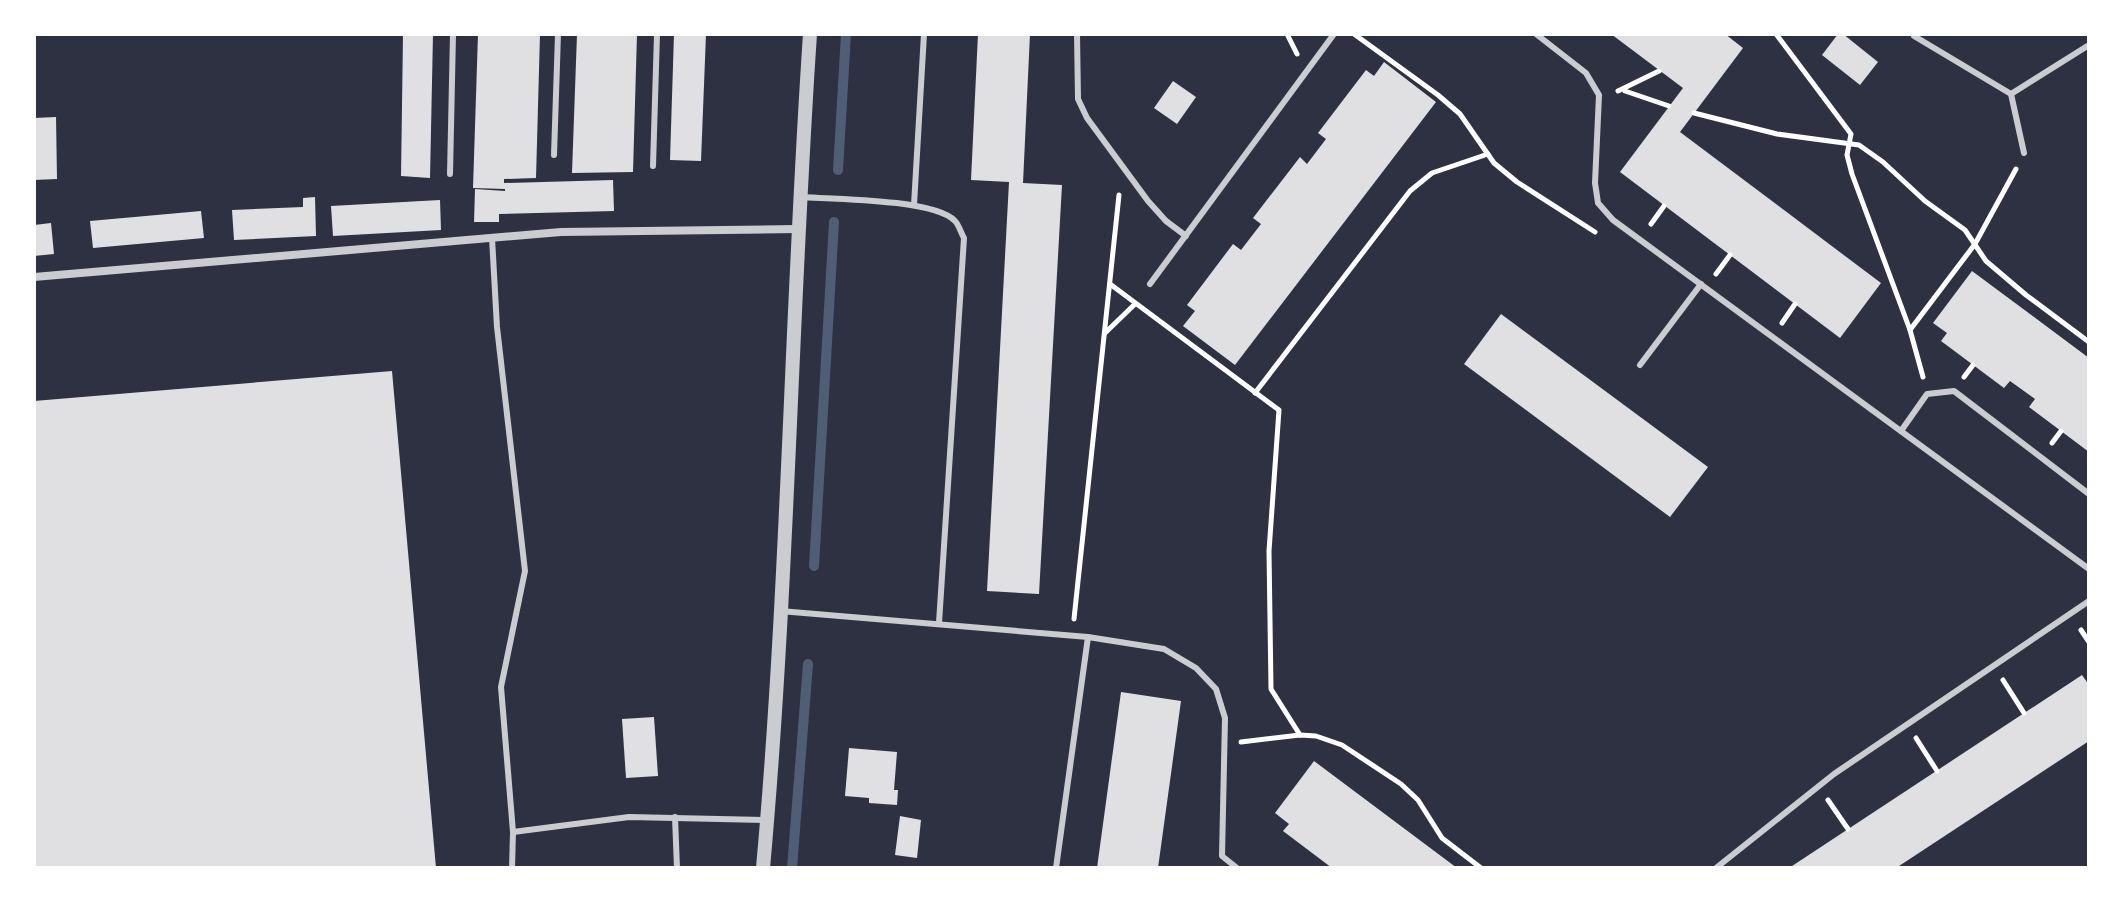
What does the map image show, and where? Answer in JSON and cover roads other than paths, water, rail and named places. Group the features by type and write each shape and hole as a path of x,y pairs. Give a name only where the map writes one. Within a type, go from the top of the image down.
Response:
{"street":[{"path":"763,868 780,611 797,229 810,34"},
{"path":"34,277 561,232 797,229"}],"lane":[{"path":"450,174 453,34"},
{"path":"554,155 558,34"},
{"path":"653,166 657,34"},
{"path":"914,205 924,34"},
{"path":"1077,34 1078,99 1087,118 1166,221 1186,236"},
{"path":"1150,284 1334,34"},
{"path":"1536,34 1586,73 1599,95 1595,183 1598,203 1613,220 2089,569"},
{"path":"1914,36 2011,94 2024,153"},
{"path":"2011,94 2089,45"},
{"path":"799,196 914,205 937,210 956,222 964,238 939,623"},
{"path":"492,238 497,327 525,571 501,687 513,832 512,868"},
{"path":"1640,365 1701,284"},
{"path":"1901,431 1927,394 1954,391 2089,494"},
{"path":"1716,868 1819,786 2089,601"},
{"path":"780,611 1088,637 1164,649 1196,668 1216,689 1225,718 1222,868"},
{"path":"1056,868 1088,637"},
{"path":"513,832 629,817 767,820"},
{"path":"675,817 677,868"},
{"path":"1222,856 1237,868"}],"waterway":[{"path":"838,170 846,34"},
{"path":"814,566 834,222"},
{"path":"792,868 808,664"}]}
